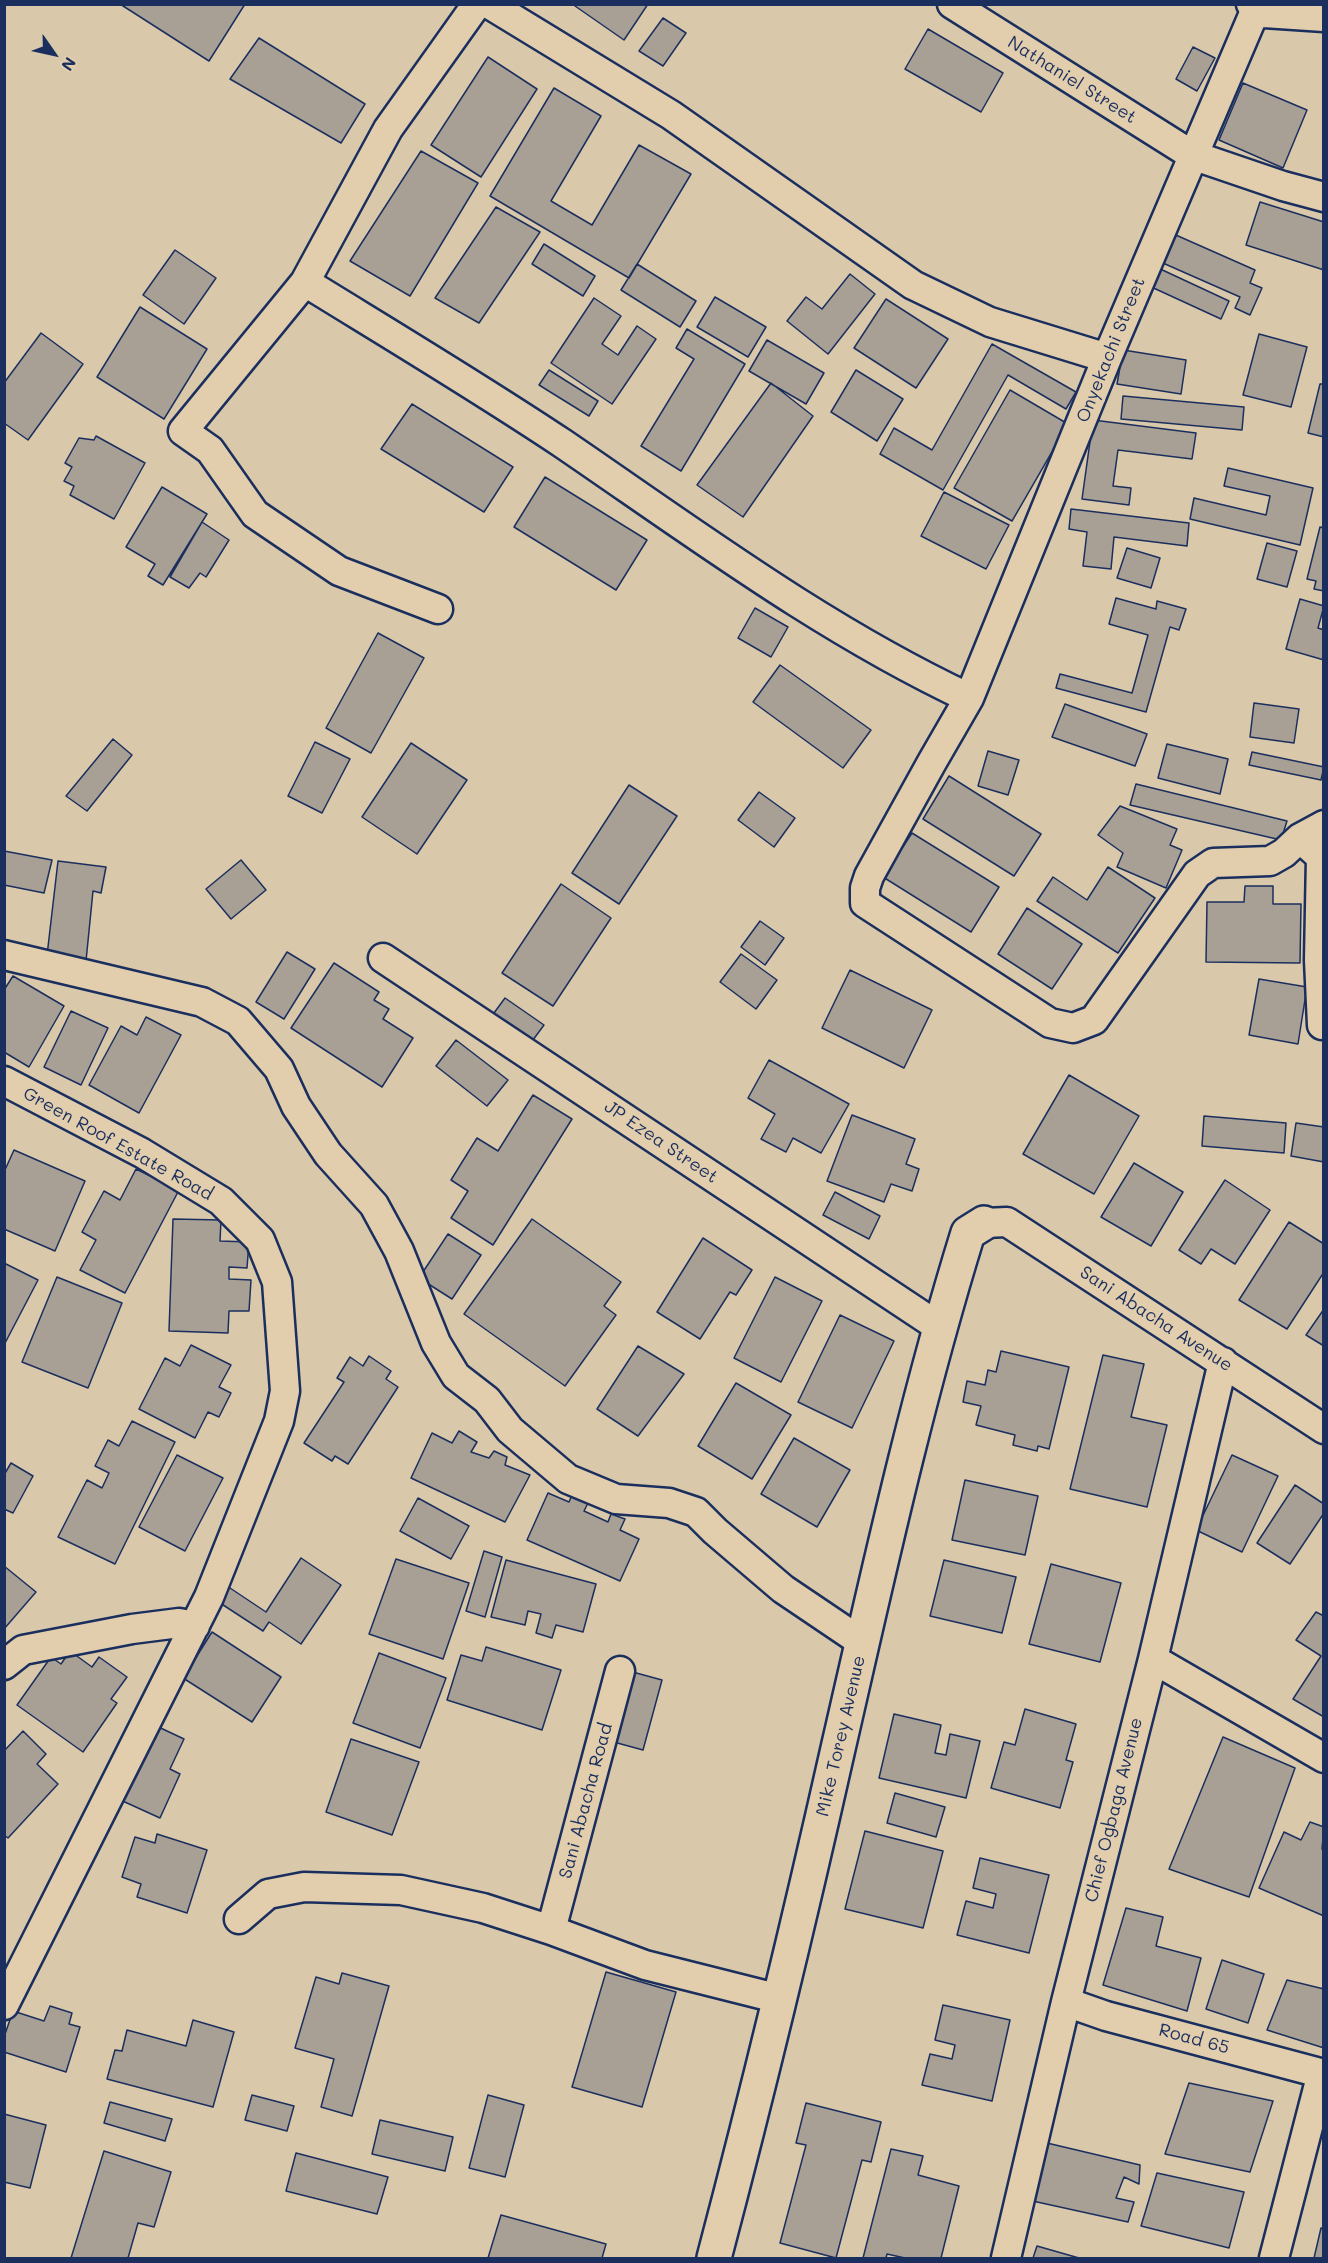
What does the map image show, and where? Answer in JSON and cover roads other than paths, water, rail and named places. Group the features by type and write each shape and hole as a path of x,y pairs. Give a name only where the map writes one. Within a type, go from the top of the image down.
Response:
{"main road":[{"name":"Mike Torey Avenue","path":"714,2259 780,1999 939,1326 968,1233 984,1223"}],"street":[{"path":"438,609 339,571 255,514 210,450 183,431 304,282 388,129 477,4"},
{"path":"489,4 671,115 913,285 990,322 1107,357"},
{"name":"Nathaniel Street","path":"952,4 1192,155 1323,197"},
{"path":"1255,6 1264,13 1323,17"},
{"name":"Onyekachi Street","path":"1255,6 1107,357 969,698 869,876 864,888 865,903 1050,1023 1073,1028 1094,1020 1197,874 1213,863 1270,861 1284,854 1312,831"},
{"path":"304,282 534,424 833,625 916,672 969,698"},
{"path":"1312,831 1321,857 1319,960 1322,1024"},
{"path":"4,955 202,1002 237,1021 279,1069 296,1106 328,1154 374,1205 399,1251 436,1343 456,1376 487,1400 510,1430 568,1479 616,1499 669,1503 696,1512 783,1589 863,1642"},
{"name":"JP Ezea Street","path":"383,958 939,1326"},
{"name":"Green Roof Estate Road","path":"4,1081 142,1153 221,1201 260,1239 277,1282 285,1391 279,1420 209,1598 4,2005"},
{"name":"Sani Abacha Avenue","path":"984,1223 1007,1222 1323,1429"},
{"name":"Chief Ogbaga Avenue","path":"1006,2259 1066,2002 1153,1659 1222,1362"},
{"path":"4,1665 23,1650 132,1629 179,1623 195,1626"},
{"path":"1153,1659 1323,1758"},
{"name":"Sani Abacha Road","path":"551,1930 620,1671"},
{"path":"239,1919 268,1894 304,1887 401,1890 483,1908 551,1930 645,1965 780,1999"},
{"name":"Road 65","path":"1066,2002 1118,2019 1323,2074"},
{"path":"1274,2259 1323,2074"}]}
